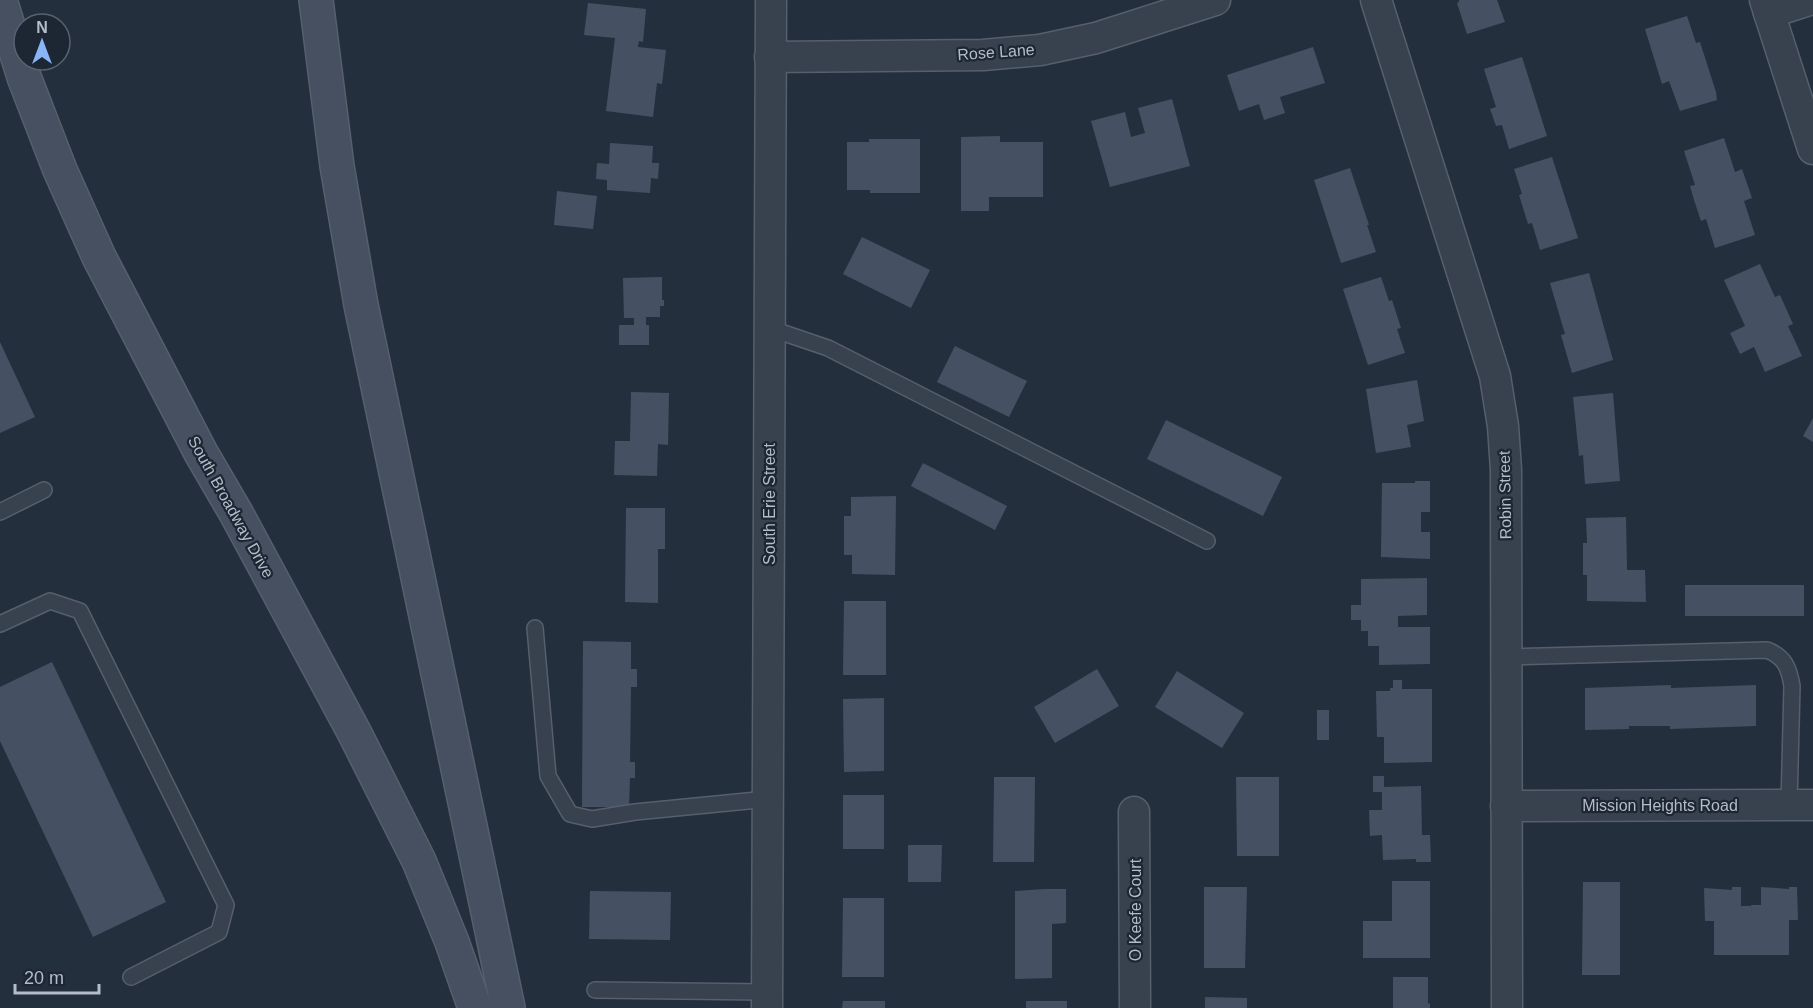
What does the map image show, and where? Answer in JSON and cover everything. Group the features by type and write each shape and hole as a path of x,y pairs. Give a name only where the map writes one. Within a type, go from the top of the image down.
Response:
{"main road":[{"name":"South Broadway Drive","path":"0,0 24,77 60,170 99,257 195,442 242,524 379,782 418,861 452,942 475,1008"},
{"path":"316,0 337,166 361,305 508,1008"}],"street":[{"name":"South Erie Street","path":"767,1000 771,0"},
{"name":"Rose Lane","path":"770,57 983,56 1040,50 1096,38 1215,0"},
{"name":"Robin Street","path":"1376,0 1495,376 1503,426 1506,470 1507,1008"},
{"path":"1809,0 1767,6 1813,149"},
{"name":"Mission Heights Road","path":"1506,806 1801,805"},
{"name":"O Keefe Court","path":"1134,812 1135,1008"}],"lane":[{"path":"769,328 828,348 1207,541"},
{"path":"0,512 44,490"},
{"path":"0,624 50,601 80,612 226,904 219,932 131,976"},
{"path":"536,628 548,776 570,814 592,819 635,812 768,799"},
{"path":"1506,657 1617,652 1767,650 1780,655 1790,669 1801,805"},
{"path":"595,990 767,1000"}],"building":[{"path":"1459,0 1497,0 1505,22 1467,34 1457,3"},
{"path":"588,3 646,9 643,42 639,41 638,47 666,50 662,84 657,83 653,117 606,111 615,38 584,35"},
{"path":"1687,16 1696,43 1700,42 1717,100 1680,111 1669,81 1662,84 1645,29"},
{"path":"1313,47 1325,83 1280,97 1285,113 1264,120 1259,104 1239,111 1227,75"},
{"path":"1522,57 1547,136 1509,149 1502,125 1496,126 1490,109 1496,107 1484,69"},
{"path":"1172,99 1190,166 1110,187 1091,121 1125,112 1131,137 1145,133 1138,108"},
{"path":"1000,136 1000,142 1043,142 1043,197 989,197 989,211 961,211 961,137"},
{"path":"1724,138 1735,172 1742,169 1752,198 1744,201 1755,235 1715,248 1706,219 1701,221 1694,200 1690,186 1695,185 1684,151"},
{"path":"869,139 920,139 920,193 870,193 870,190 847,190 847,142 869,142"},
{"path":"610,143 653,146 652,163 659,163 658,179 651,178 650,193 607,190 607,180 596,179 597,163 609,164"},
{"path":"1552,157 1578,238 1540,250 1532,223 1528,224 1514,169"},
{"path":"1350,168 1376,252 1341,263 1314,180"},
{"path":"557,191 597,196 593,229 554,225"},
{"path":"862,237 930,270 911,308 843,274"},
{"path":"1760,264 1775,297 1780,295 1793,324 1788,326 1802,356 1765,372 1754,347 1740,354 1730,333 1745,326 1724,280"},
{"path":"1589,273 1613,360 1572,373 1561,335 1565,334 1550,283"},
{"path":"662,277 664,306 660,306 660,317 646,317 646,325 649,325 649,345 619,345 619,325 634,325 634,318 624,318 623,278"},
{"path":"1381,277 1389,301 1392,300 1401,328 1397,329 1405,353 1368,365 1343,289"},
{"path":"0,342 35,417 0,433"},
{"path":"955,346 1027,381 1009,417 937,382"},
{"path":"1417,380 1424,421 1407,425 1411,447 1376,453 1366,389"},
{"path":"631,392 669,393 668,445 658,444 657,476 614,475 615,441 630,441"},
{"path":"1613,393 1620,481 1585,484 1583,455 1579,456 1573,397"},
{"path":"1813,418 1813,442 1803,436"},
{"path":"1166,420 1282,477 1263,516 1147,459"},
{"path":"923,463 1007,506 995,530 911,486"},
{"path":"1415,481 1430,481 1430,512 1421,512 1421,532 1430,532 1430,559 1381,557 1382,483 1415,483"},
{"path":"896,496 895,575 852,574 852,555 844,555 844,516 851,516 851,497"},
{"path":"626,508 665,508 665,549 658,549 658,603 625,602"},
{"path":"1626,517 1627,570 1645,570 1646,602 1587,601 1587,575 1583,575 1583,543 1587,543 1586,518"},
{"path":"1427,578 1427,615 1398,616 1398,627 1430,627 1430,664 1379,665 1379,646 1368,646 1368,631 1361,631 1361,620 1351,620 1351,605 1361,605 1361,579"},
{"path":"1685,585 1804,585 1804,616 1685,616"},
{"path":"844,601 886,601 886,675 843,675"},
{"path":"583,641 631,642 631,669 637,669 637,687 631,687 630,762 635,762 635,778 630,778 629,807 582,807"},
{"path":"52,662 166,902 93,937 0,741 0,687"},
{"path":"1097,669 1119,706 1055,743 1034,707"},
{"path":"1177,671 1244,713 1222,748 1155,707"},
{"path":"1393,680 1402,680 1402,689 1432,689 1432,762 1384,763 1384,737 1377,737 1376,691 1390,691 1390,688 1393,688"},
{"path":"1671,685 1671,688 1756,685 1756,726 1670,729 1670,726 1629,726 1629,729 1585,730 1585,688"},
{"path":"884,698 884,771 844,772 843,699"},
{"path":"1317,710 1329,710 1329,740 1317,740"},
{"path":"1373,776 1384,776 1384,787 1421,786 1422,835 1430,835 1431,862 1416,862 1416,859 1383,860 1382,835 1370,836 1369,810 1382,810 1382,792 1373,792"},
{"path":"994,777 1035,777 1034,862 993,862"},
{"path":"1236,777 1279,777 1279,856 1237,856"},
{"path":"843,795 884,795 884,849 843,849"},
{"path":"908,845 942,845 941,882 908,882"},
{"path":"1392,881 1430,881 1430,958 1363,958 1363,921 1392,921"},
{"path":"1583,882 1620,882 1620,975 1582,975"},
{"path":"1204,887 1247,887 1245,968 1204,968"},
{"path":"1732,887 1741,887 1741,906 1751,906 1752,915 1751,905 1761,905 1761,887 1789,889 1789,887 1797,887 1798,920 1789,920 1789,955 1714,955 1714,921 1705,921 1704,888 1732,890"},
{"path":"1066,889 1066,923 1052,924 1052,978 1015,979 1015,891"},
{"path":"590,891 671,892 670,940 589,939"},
{"path":"843,898 884,898 884,977 842,977"},
{"path":"1393,977 1428,977 1430,1008 1393,1008"},
{"path":"1205,997 1247,998 1247,1008 1205,1008"},
{"path":"843,1001 885,1001 885,1008 842,1008"},
{"path":"1026,1001 1067,1001 1067,1008 1026,1008"}]}
